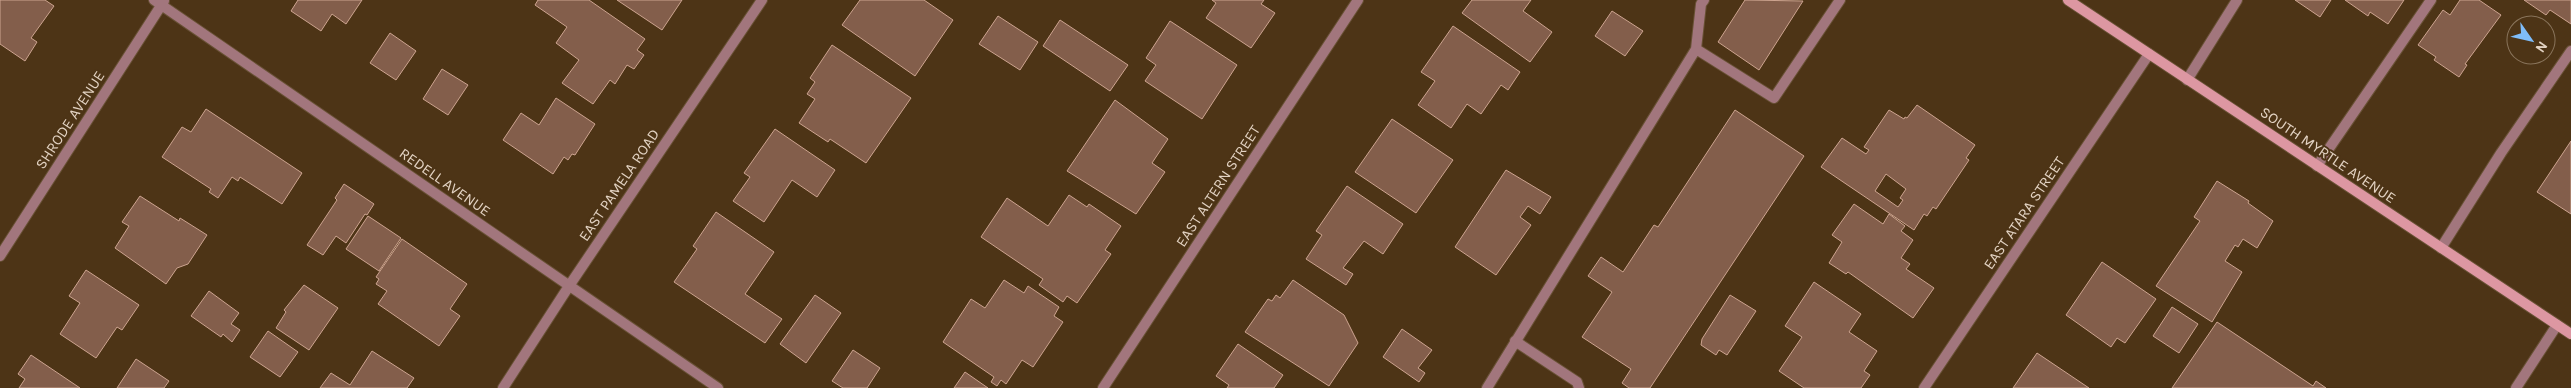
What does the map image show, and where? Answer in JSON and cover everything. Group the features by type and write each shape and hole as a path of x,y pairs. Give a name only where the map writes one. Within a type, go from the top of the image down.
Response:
{"main road":[{"name":"SOUTH MYRTLE AVENUE","path":"2068,0 2571,334"}],"street":[{"name":"EAST PAMELA ROAD","path":"503,388 569,286 762,0"},
{"name":"EAST ALTERN STREET","path":"1103,388 1358,0"},
{"path":"1487,388 1696,49 1701,4 1704,0"},
{"path":"1696,49 1774,98 1840,0"},
{"path":"2187,80 2237,0"},
{"path":"2317,166 2431,0"},
{"name":"REDELL AVENUE","path":"160,2 718,388"},
{"name":"SHRODE AVENUE","path":"0,256 160,2"},
{"path":"2441,248 2501,153 2571,51"},
{"name":"EAST ATARA STREET","path":"1924,388 2149,54"},
{"path":"2516,388 2557,324"},
{"path":"1515,341 1577,382 1579,388"}],"building":[{"path":"0,0 45,0 54,6 31,38 37,42 25,61 0,44"},
{"path":"298,0 362,0 346,24 332,14 321,31 291,11"},
{"path":"538,0 589,0 645,39 637,50 644,55 634,69 627,65 615,84 610,80 593,104 562,83 579,60 556,43 567,27 535,5"},
{"path":"617,0 682,0 662,30"},
{"path":"860,0 924,0 953,20 915,76 842,25"},
{"path":"1212,0 1264,0 1261,4 1275,13 1251,48 1206,18 1216,3"},
{"path":"1472,0 1531,0 1523,11 1552,32 1530,62 1462,13"},
{"path":"1745,0 1803,1 1759,70 1718,42"},
{"path":"2295,0 2331,0 2320,17"},
{"path":"2345,0 2404,0 2388,24 2370,12 2368,16"},
{"path":"2460,0 2479,0 2501,15 2465,64 2467,65 2459,77 2434,60 2436,57 2418,45 2443,10 2450,15"},
{"path":"2524,0 2571,0 2571,24 2550,10 2546,15"},
{"path":"1612,11 1643,31 1625,56 1595,36"},
{"path":"998,16 1038,42 1020,70 979,44"},
{"path":"1060,20 1128,65 1110,91 1043,46"},
{"path":"1170,21 1237,65 1202,119 1145,81 1156,65 1146,58"},
{"path":"1453,26 1520,72 1508,90 1501,85 1481,114 1467,104 1451,128 1418,105 1435,81 1421,72"},
{"path":"390,33 416,51 396,80 370,63"},
{"path":"832,45 911,98 866,163 830,139 828,142 799,123 815,99 807,94 815,82 810,78"},
{"path":"442,69 468,85 448,115 423,99"},
{"path":"556,98 595,124 575,155 572,154 568,160 564,157 553,174 503,140 521,113 539,125"},
{"path":"1115,100 1168,139 1152,163 1165,172 1136,214 1067,171"},
{"path":"1917,105 1975,145 1966,158 1969,160 1936,209 1933,207 1927,216 1924,214 1914,230 1821,167 1842,138 1866,154 1869,150 1864,147 1889,110 1904,119 1905,117 1907,118","holes":["1886,174 1906,189 1900,198 1903,200 1898,207 1875,191"]},
{"path":"206,109 302,173 282,204 240,177 238,181 232,177 218,198 209,192 211,189 162,157 182,127 191,132"},
{"path":"1735,110 1804,156 1650,388 1629,388 1622,383 1631,369 1582,337 1612,292 1588,276 1601,257 1623,272 1654,225 1658,227"},
{"path":"1392,119 1453,160 1416,213 1355,172"},
{"path":"775,129 835,170 817,197 792,180 764,222 733,201 750,177 744,173"},
{"path":"2571,141 2571,214 2537,192"},
{"path":"1506,170 1551,197 1540,214 1528,206 1520,217 1531,225 1496,275 1455,247"},
{"path":"2217,181 2249,201 2248,203 2273,221 2257,248 2243,239 2238,247 2235,245 2225,261 2242,272 2212,322 2156,286 2200,221 2194,217"},
{"path":"344,184 374,204 346,243 336,236 323,255 307,245 337,200 335,198"},
{"path":"1347,186 1403,224 1383,254 1364,241 1343,268 1353,274 1346,285 1306,259 1322,235 1316,231"},
{"path":"1069,195 1087,207 1089,204 1121,226 1105,250 1111,254 1077,303 1067,296 1063,302 1039,285 1043,279 981,237 1007,198 1048,226"},
{"path":"140,196 179,221 180,218 207,235 188,264 177,268 166,284 115,248 129,226 122,222"},
{"path":"1854,204 1883,224 1889,214 1905,226 1901,231 1913,240 1901,258 1910,264 1906,269 1934,288 1913,318 1848,272 1846,274 1829,263 1842,242 1832,235"},
{"path":"716,212 774,252 745,294 782,319 765,343 674,282 697,249 693,246"},
{"path":"368,216 401,238 379,271 346,249"},
{"path":"402,239 467,284 450,309 460,316 439,346 378,304 387,291 376,284 379,279 376,277"},
{"path":"2102,262 2156,299 2125,343 2117,338 2111,347 2066,315"},
{"path":"86,270 139,305 122,330 117,327 96,358 60,334 80,303 69,296"},
{"path":"1004,280 1024,293 1028,286 1059,307 1054,316 1063,322 1033,367 1022,360 1006,384 1001,380 997,386 991,382 994,377 943,342 971,299 985,308"},
{"path":"1293,280 1344,315 1358,343 1329,386 1245,332 1268,299 1272,301 1276,295 1280,298"},
{"path":"1814,282 1861,314 1849,332 1877,351 1864,371 1870,375 1861,388 1804,388 1779,371 1802,337 1785,326"},
{"path":"304,285 338,308 309,350 276,328 286,312 284,310"},
{"path":"209,291 239,313 231,324 240,330 232,342 223,334 221,337 191,316"},
{"path":"815,295 841,313 806,363 780,344"},
{"path":"1730,295 1756,311 1727,355 1719,350 1716,355 1701,345 1702,339"},
{"path":"2172,307 2198,324 2179,353 2153,336"},
{"path":"2217,322 2313,386 2316,381 2326,388 2172,388"},
{"path":"1402,329 1432,350 1418,368 1425,373 1419,382 1383,357"},
{"path":"268,331 298,352 280,377 250,357"},
{"path":"1238,344 1283,375 1274,388 1227,388 1229,385 1216,376"},
{"path":"853,350 880,368 867,388 843,388 832,381"},
{"path":"372,351 414,378 407,388 320,388 331,373 350,385"},
{"path":"2037,353 2089,388 2013,388"},
{"path":"31,355 80,388 19,388 25,379 18,374"},
{"path":"136,359 169,381 164,388 117,388"},
{"path":"965,372 988,388 954,388"}]}
